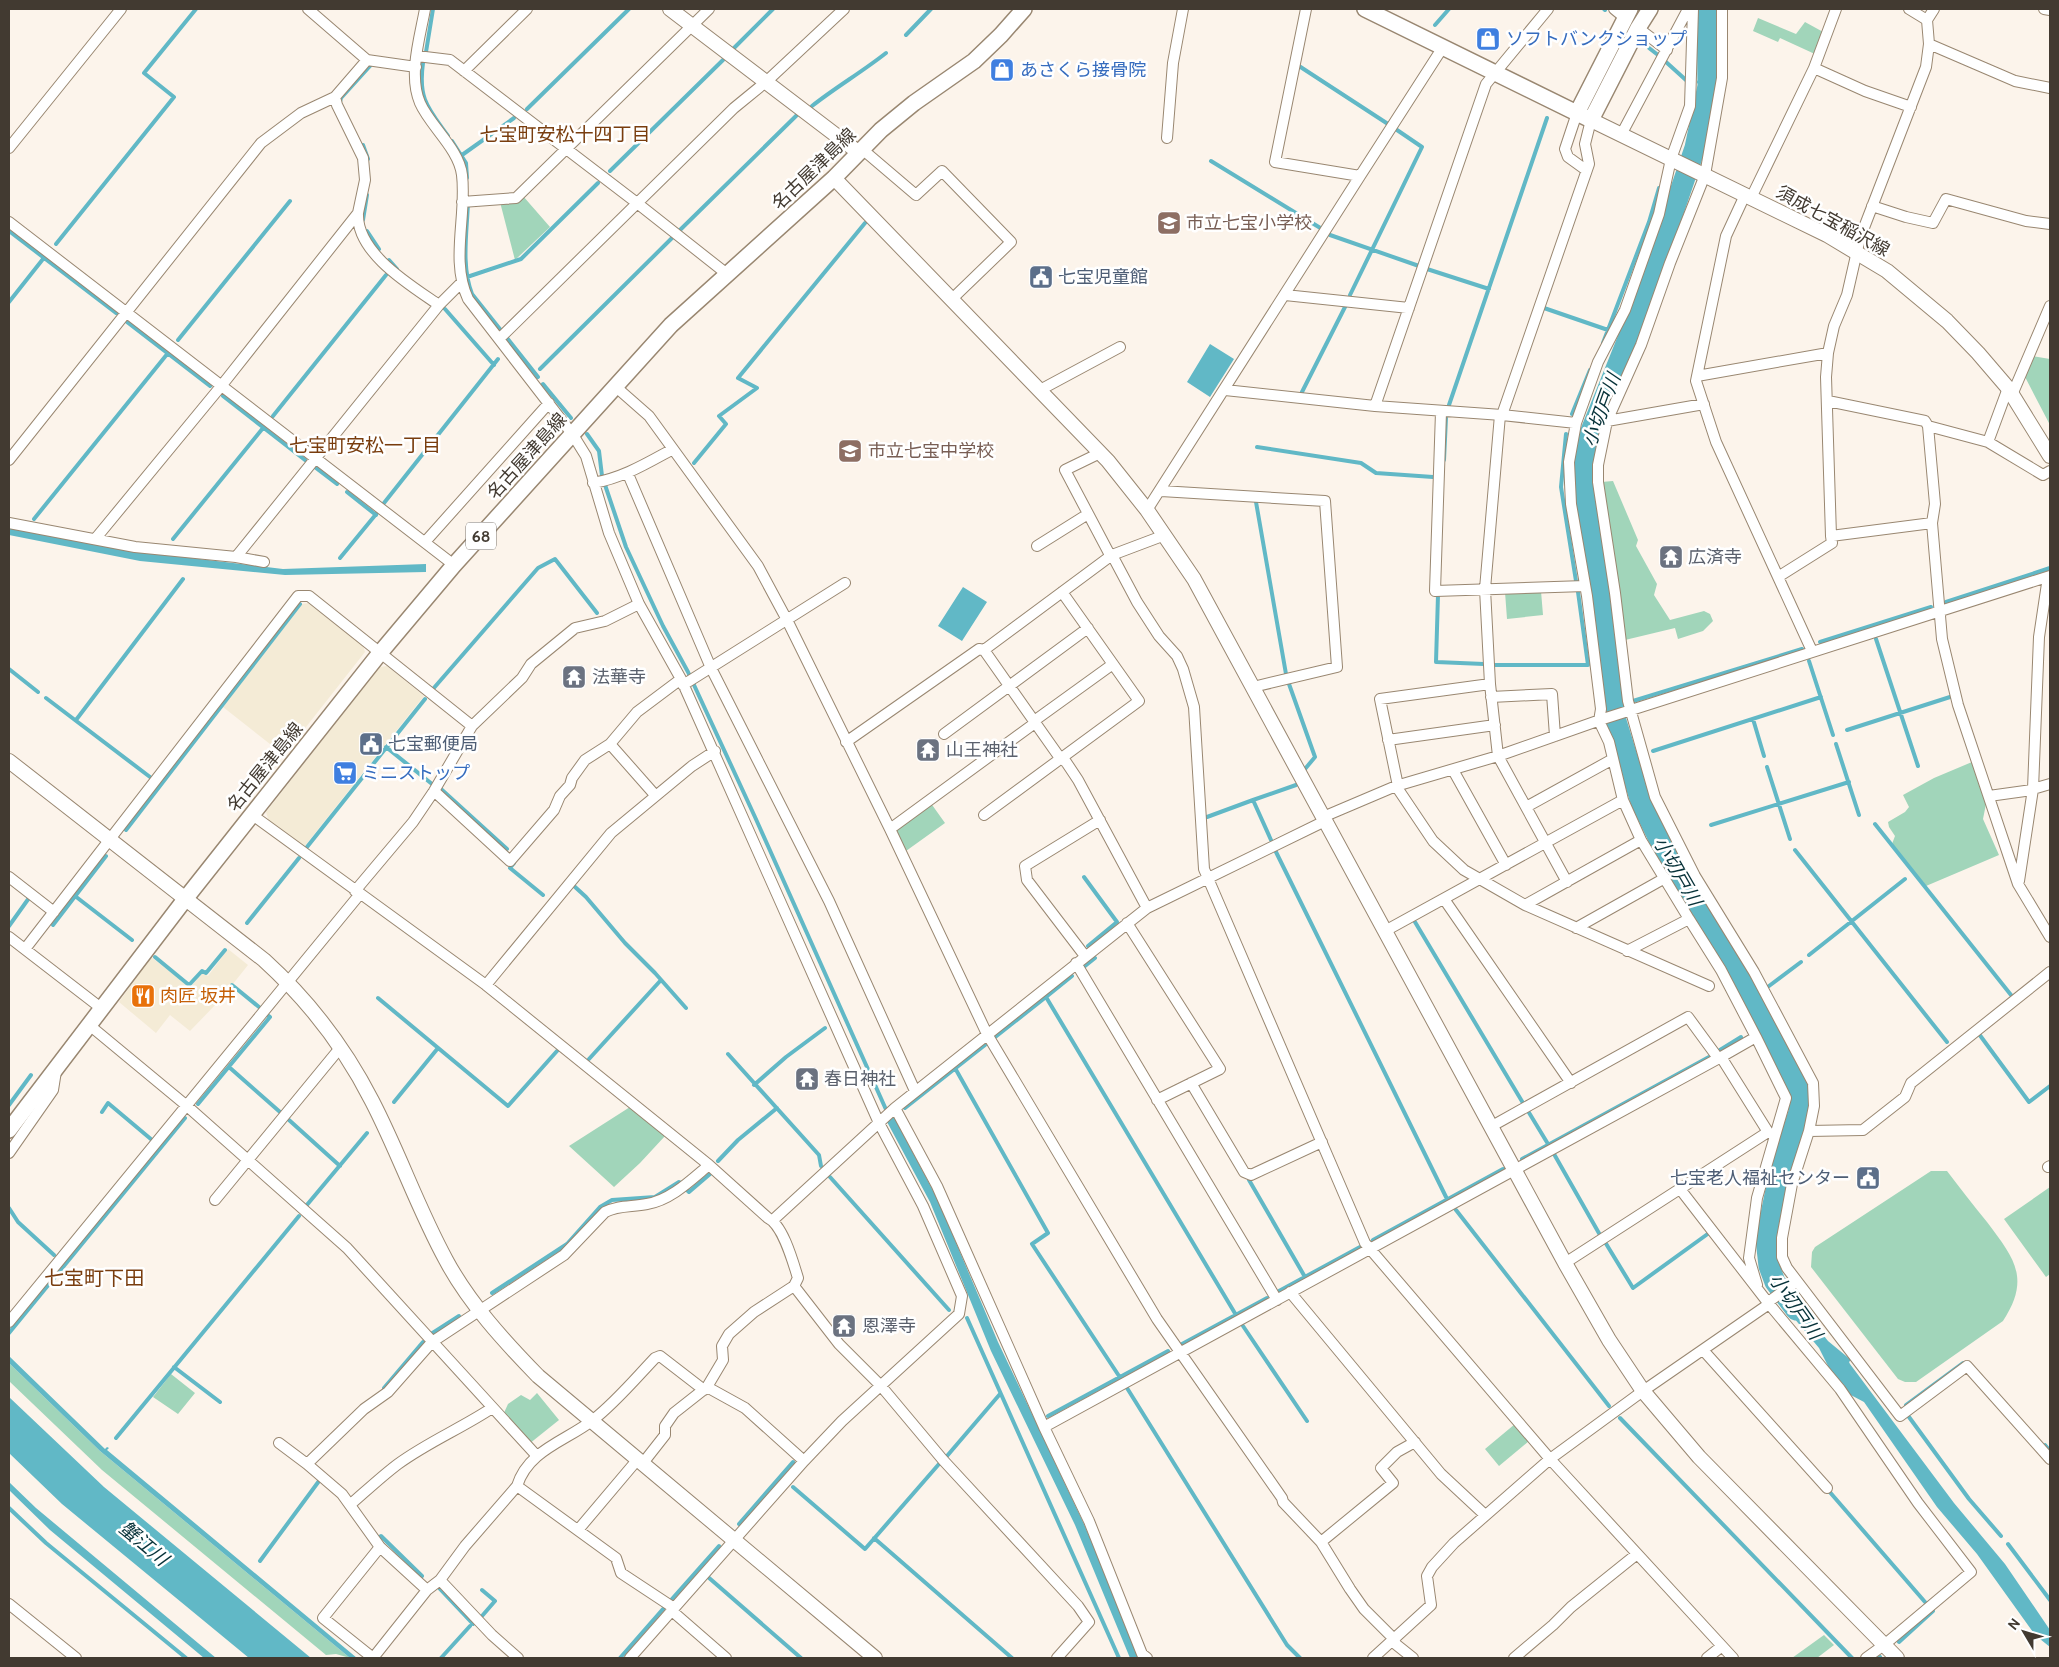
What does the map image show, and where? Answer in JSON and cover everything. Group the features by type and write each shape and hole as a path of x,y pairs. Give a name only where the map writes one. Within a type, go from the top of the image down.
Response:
{"main road":[{"name":"名古屋津島線","path":"9,1130 88,1024 251,814 380,653 454,565 671,325 834,178 860,151 914,104 974,61 1001,35 1022,9"},
{"path":"1366,9 1591,120 1638,28 1650,9"},
{"path":"1577,113 1623,12"}],"street":[{"path":"9,148 121,9"},
{"path":"308,9 368,60 416,67"},
{"path":"425,9 415,80 420,102 456,156 462,174 466,201 461,283 468,299 502,336 573,434 586,456 609,534 639,604 684,682 881,1121 923,1206 962,1296 959,1314 842,1421 804,1461 630,1658"},
{"path":"464,71 527,9"},
{"path":"670,9 916,195 942,171 1011,242 952,299"},
{"path":"466,201 516,198 710,9"},
{"path":"502,336 734,108 767,81 844,9"},
{"path":"1166,138 1173,63 1183,9"},
{"path":"1306,9 1276,162 1360,176"},
{"path":"1375,406 1486,84 1548,9"},
{"path":"1622,135 1688,9"},
{"path":"1693,9 1690,106 1673,160 1660,214 1625,310 1598,362 1576,423 1569,462 1569,484 1585,586 1601,720 1609,742 1623,800 1642,840 1721,970 1786,1098 1772,1132 1757,1198 1749,1258 1758,1291"},
{"path":"1722,9 1722,78 1703,174 1641,344 1607,421 1601,447 1598,482 1628,711 1660,805 1695,876 1754,972 1813,1083 1814,1106 1809,1131 1792,1184 1782,1238 1782,1257 1793,1284 1900,1416 1967,1366 2050,1459"},
{"path":"1812,651 1716,442 1696,381 1726,236 1814,68 1836,9"},
{"path":"1909,9 1927,20"},
{"path":"1778,576 1832,543 1826,377 1828,353 1834,326 1847,295 1860,238 1926,67 1929,44 1927,20 1934,9"},
{"path":"2044,9 2050,10"},
{"path":"1638,28 1667,50"},
{"path":"1929,44 2015,80 2050,88"},
{"path":"1148,510 1443,47"},
{"path":"417,56 450,60 727,274"},
{"path":"9,460 261,143 301,113 335,97 368,60"},
{"path":"1814,68 1865,91 1911,107"},
{"path":"335,97 337,105 363,158 365,180 358,213 359,228 383,262 401,279 439,305"},
{"path":"1577,113 1565,149 1568,157 1586,170"},
{"path":"1567,882 1498,756 1490,684 1485,589 1501,415 1589,164 1585,144 1591,120"},
{"name":"須成七宝稲沢線","path":"1591,120 1748,196 1857,252 1906,286 1947,321 1978,353 2010,392 2050,456"},
{"path":"834,178 1100,453 1148,510 1194,579 1565,1263 1609,1340 1644,1391 1698,1457 1897,1658"},
{"path":"1872,206 1906,218 1933,222 1946,199 2018,219 2050,224"},
{"path":"96,538 222,386 358,213"},
{"path":"9,222 454,565"},
{"path":"236,556 439,305 461,283"},
{"path":"1285,295 1409,308"},
{"path":"1988,442 2050,306"},
{"path":"1040,390 1120,347"},
{"path":"1697,376 1828,353"},
{"path":"616,387 649,416 748,549 787,620 890,829 987,1034 1157,1320 1181,1352 1283,1502 1321,1542 1359,1602 1394,1641 1413,1658"},
{"path":"1225,390 1375,406 1501,415 1576,423"},
{"path":"1828,401 1925,421 1928,426 1935,504 1932,523 1942,639 1958,705 2018,884 2050,937"},
{"path":"425,542 549,403"},
{"path":"1607,421 1704,404"},
{"path":"1441,412 1435,591 1585,586"},
{"path":"1928,426 1988,442 2042,474 2050,471"},
{"path":"595,483 628,474 673,448"},
{"path":"1100,453 1065,470 1136,602 1159,636 1178,656 1194,707 1204,869 1365,1243 1550,1459 1733,1658"},
{"path":"628,474 711,668 829,901 915,1091"},
{"path":"1161,491 1325,501 1337,667 1253,688"},
{"path":"1037,546 1088,514"},
{"path":"9,522 135,547 236,556 264,562"},
{"path":"1831,536 1932,523"},
{"path":"984,650 1112,556 1165,535"},
{"path":"773,1220 893,1109 1147,908 1397,786 1498,756 1628,711 2049,576 2039,637 2032,789 2018,884"},
{"path":"434,791 510,861 554,810 560,796 570,785 572,778 585,760 610,744 637,712 684,682 711,668 845,582"},
{"path":"984,815 1139,701 1062,592"},
{"path":"25,949 298,596 309,596 472,726"},
{"path":"9,1322 289,982 413,822 434,791 472,726 522,678 531,664 575,628 605,621 639,604"},
{"path":"944,734 1088,628"},
{"path":"846,742 978,649 984,650 1060,758 1066,762 1078,780 1147,908"},
{"path":"890,829 1113,664"},
{"path":"1490,684 1380,699 1397,786 1433,841 1464,870 1524,905 1709,986"},
{"path":"1492,697 1552,694 1555,736"},
{"path":"1388,740 1494,725"},
{"path":"610,744 656,795"},
{"path":"486,985 611,833 692,766 715,751"},
{"path":"1526,807 1613,759"},
{"path":"9,761 186,898 289,982 340,1048 371,1100 420,1210 446,1262 480,1311 507,1344 538,1376 875,1658"},
{"path":"1453,770 1506,865"},
{"path":"1989,796 2050,784"},
{"path":"1385,930 1482,879 1623,800"},
{"path":"251,814 486,985 709,1165 768,1218 773,1220 788,1249 798,1278 794,1286 754,1312 729,1334 722,1346 723,1360 705,1388 674,1413 665,1426 665,1435 578,1530"},
{"path":"1086,956 1027,880 1025,866 1100,820"},
{"path":"1524,905 1642,840"},
{"path":"9,877 54,912"},
{"path":"1576,928 1664,878"},
{"path":"1444,899 1571,1083"},
{"path":"1627,951 1689,918"},
{"path":"1127,923 1220,1069 1157,1100"},
{"path":"9,937 101,1008"},
{"path":"1076,963 1277,1300"},
{"path":"1809,1131 1863,1130 1905,1096 1911,1083 2050,972"},
{"path":"1492,1126 1688,1017 1720,1058 1772,1132"},
{"path":"88,1024 187,1106 346,1248 536,1455"},
{"path":"1044,1427 1756,1037"},
{"path":"215,1200 340,1048"},
{"path":"9,1153 53,1090 58,1065"},
{"path":"1191,1084 1244,1172 1251,1175 1322,1142"},
{"path":"893,1109 937,1186 1044,1427 1089,1520 1142,1654 1147,1658"},
{"path":"1565,1263 1772,1132"},
{"path":"307,1464 364,1409 388,1392 432,1342 564,1255 605,1212 614,1207 648,1204 665,1198 683,1187 709,1165"},
{"path":"1680,1189 1758,1291 1770,1302 1840,1389 1918,1503 1971,1572 1866,1658"},
{"path":"1373,1658 1394,1641 1430,1605 1427,1576 1432,1567 1454,1543 1485,1515 1550,1459 1793,1284"},
{"path":"794,1286 839,1344 882,1386 943,1460 1078,1606 1089,1622 1057,1658"},
{"path":"1290,1292 1441,1474 1485,1515"},
{"path":"1703,1350 1827,1488"},
{"path":"380,1547 323,1618 373,1658 382,1655 427,1590 440,1580 465,1546 517,1486 520,1476 536,1455 591,1421 660,1356 705,1388 744,1408 804,1461"},
{"path":"351,1504 398,1464 434,1441 469,1424 492,1408"},
{"path":"1321,1542 1393,1483 1381,1468 1397,1452 1415,1442"},
{"path":"279,1443 342,1494 380,1547 427,1590"},
{"path":"517,1486 616,1558 621,1573 673,1609 726,1658"},
{"path":"1514,1658 1553,1626 1571,1607 1637,1554"},
{"path":"440,1580 492,1635 518,1658"},
{"path":"9,1604 76,1658"},
{"path":"1707,1658 1722,1646"}],"shaded area":[{"path":"308,603 363,646 365,652 284,755 223,707 302,604"},
{"path":"387,666 424,696 304,847 269,822 266,812 380,667"},
{"path":"228,949 248,965 221,999 190,1031 170,1015 156,1033 119,1002 151,957 190,987 203,973 208,976"}],"green space":[{"path":"1758,18 1796,34 1805,22 1825,33 1817,55 1780,38 1778,42 1753,31"},
{"path":"523,196 550,227 515,260 500,202"},
{"path":"2032,356 2050,359 2050,425 2024,375"},
{"path":"1613,481 1638,540 1636,546 1657,584 1654,595 1670,620 1704,611 1710,614 1713,621 1703,631 1678,639 1675,628 1625,640 1601,482"},
{"path":"1541,591 1543,615 1507,619 1505,592"},
{"path":"1972,762 1986,804 1983,819 1999,855 1926,886 1892,844 1895,836 1888,822 1905,812 1909,807 1903,795 1934,778"},
{"path":"930,802 945,823 906,851 895,828"},
{"path":"630,1107 665,1136 614,1187 569,1146"},
{"path":"1931,1171 1947,1171 1997,1235 2016,1269 2016,1292 2003,1321 1916,1382 1905,1382 1898,1379 1811,1267 1812,1252 1815,1247"},
{"path":"2050,1187 2050,1274 2046,1277 2004,1219"},
{"path":"9,1363 100,1451 350,1658 336,1654 326,1655 102,1470 9,1381"},
{"path":"171,1374 195,1393 178,1414 153,1397"},
{"path":"537,1393 559,1420 529,1444 503,1415 508,1404 521,1395 530,1400"},
{"path":"1515,1424 1529,1441 1499,1466 1485,1449"},
{"path":"1824,1635 1834,1645 1817,1658 1792,1658"}],"water":[{"path":"1210,344 1234,359 1210,397 1187,382"},
{"path":"9,527 133,551 283,569 426,564 426,572 285,575 140,561 9,535"},
{"path":"963,587 987,602 962,641 938,626"},
{"path":"893,1115 938,1200 998,1342 1084,1524 1140,1658 1130,1658 1075,1525 991,1351 930,1202 886,1120"},
{"path":"1788,1291 1828,1341 1851,1360 1850,1364 1954,1503 2005,1564 2050,1630 2050,1647 2035,1635 1977,1554 1937,1507 1864,1402 1847,1393 1830,1370 1819,1348 1778,1299"},
{"path":"9,1356 105,1449 109,1448 107,1450 357,1658 350,1658 100,1451 9,1363"},
{"name":"蟹江川","path":"9,1397 104,1487 311,1658 249,1658 62,1504 9,1453"},
{"path":"9,1482 36,1508 216,1658 204,1658 50,1530 9,1490"}],"waterway":[{"path":"56,244 174,97 144,73 196,9"},
{"path":"426,52 433,9"},
{"path":"527,109 629,9"},
{"path":"734,48 773,9"},
{"path":"906,35 931,9"},
{"path":"1435,25 1449,9"},
{"name":"小切戸川","path":"1707,9 1708,86 1695,148 1640,309 1589,436 1583,459 1583,487 1616,721 1641,802 1658,837 1733,965 1799,1088 1799,1112 1780,1170 1766,1239 1769,1266 1775,1282 1796,1310"},
{"path":"1649,48 1658,55"},
{"path":"812,106 886,53"},
{"path":"610,171 723,60"},
{"path":"1666,62 1687,81"},
{"path":"423,63 423,95 430,110 448,136"},
{"path":"340,102 341,98 370,66"},
{"path":"1299,66 1388,124"},
{"path":"1699,82 1708,86"},
{"path":"680,230 797,115"},
{"path":"462,155 514,118"},
{"path":"1449,405 1547,118"},
{"path":"1350,295 1422,147 1397,130"},
{"path":"452,141 466,163 467,178"},
{"path":"363,145 368,159"},
{"path":"1211,161 1322,229"},
{"path":"467,277 521,259 598,183"},
{"path":"1603,343 1649,222 1659,188"},
{"path":"363,220 367,195"},
{"path":"178,340 290,201"},
{"path":"468,202 466,260 472,294 538,377"},
{"path":"694,463 726,424 719,416 757,388 738,378 865,223"},
{"path":"9,231 116,313"},
{"path":"367,231 379,249"},
{"path":"1330,235 1419,266"},
{"path":"540,369 673,237"},
{"path":"9,302 43,259"},
{"path":"389,260 397,269"},
{"path":"1427,269 1489,289"},
{"path":"273,416 386,275"},
{"path":"1302,392 1346,305"},
{"path":"1544,308 1608,330"},
{"path":"445,309 494,365"},
{"path":"127,322 210,386"},
{"name":"小切戸川","path":"1621,337 1628,339"},
{"path":"34,519 168,353"},
{"path":"384,503 498,359"},
{"path":"1572,414 1590,370"},
{"path":"543,384 571,418"},
{"path":"223,396 305,460"},
{"path":"1444,460 1446,418"},
{"path":"173,539 263,428"},
{"path":"587,434 599,451 602,476 626,547 663,626 688,672 888,1114"},
{"path":"1566,434 1561,487 1576,581"},
{"path":"1257,447 1361,463 1376,473 1433,477"},
{"path":"316,468 337,484"},
{"path":"347,492 376,515"},
{"path":"1256,502 1286,674"},
{"path":"340,558 377,513"},
{"path":"433,689 538,568 555,559 597,613"},
{"path":"1946,602 2050,568"},
{"path":"76,720 183,579"},
{"path":"1493,665 1588,665 1578,592"},
{"path":"1438,595 1436,662 1484,664"},
{"path":"126,830 300,604"},
{"path":"1820,642 1931,607"},
{"path":"1876,639 1918,766"},
{"path":"1633,701 1802,649"},
{"name":"小切戸川","path":"1602,663 1607,661"},
{"path":"1809,661 1833,735"},
{"path":"9,669 38,692"},
{"path":"1289,684 1315,757 1305,769"},
{"path":"1653,751 1821,697"},
{"path":"1847,730 1950,697"},
{"path":"46,698 150,777"},
{"path":"307,847 425,699"},
{"path":"1753,719 1764,756"},
{"path":"1836,744 1859,815"},
{"path":"386,747 432,784"},
{"path":"1767,767 1790,839"},
{"path":"1711,825 1849,782"},
{"path":"1271,840 1253,800 1296,785"},
{"path":"441,789 507,849"},
{"path":"1207,817 1253,800"},
{"path":"1875,824 2011,995"},
{"path":"1795,850 1947,1042"},
{"path":"1276,852 1448,1201"},
{"path":"53,925 106,856"},
{"path":"247,923 299,858"},
{"path":"514,863 510,868 543,895"},
{"path":"1084,877 1117,922 1088,946"},
{"path":"1809,955 1905,879"},
{"path":"574,886 686,1008"},
{"path":"75,896 132,940"},
{"path":"9,926 29,898"},
{"path":"1415,922 1523,1103"},
{"path":"155,957 189,985 202,971 206,973 225,950"},
{"path":"1085,966 1095,958"},
{"path":"1769,986 1801,962"},
{"path":"1072,976 1046,997 1236,1315"},
{"path":"589,1059 661,980"},
{"path":"232,985 259,1007"},
{"path":"994,1038 1046,997"},
{"path":"378,998 508,1106 557,1051"},
{"path":"198,1104 270,1017 267,1015"},
{"path":"754,1085 786,1057 825,1028"},
{"path":"1979,1034 2029,1102 2050,1086"},
{"path":"1720,1050 1741,1037"},
{"path":"905,1108 985,1045"},
{"path":"394,1102 438,1048"},
{"path":"728,1054 819,1155 821,1166"},
{"path":"1522,1159 1709,1057"},
{"path":"229,1067 280,1112"},
{"path":"955,1068 1048,1233 1032,1244 1121,1379"},
{"path":"9,1105 31,1075"},
{"path":"102,1112 108,1103 152,1140"},
{"path":"718,1161 738,1140 777,1108"},
{"path":"1528,1111 1548,1144"},
{"path":"9,1333 185,1118"},
{"path":"289,1120 340,1166"},
{"path":"306,1206 367,1133"},
{"path":"1554,1154 1600,1235"},
{"path":"1373,1240 1503,1169"},
{"path":"687,1190 689,1192 710,1174"},
{"path":"830,1177 949,1310"},
{"path":"1249,1180 1305,1277"},
{"path":"492,1293 567,1244 600,1207 612,1200 655,1197 679,1182 681,1183"},
{"path":"9,1208 18,1222 54,1255"},
{"path":"1456,1210 1609,1406"},
{"path":"116,1438 299,1216"},
{"path":"1605,1242 1633,1288 1709,1233"},
{"path":"1279,1291 1360,1247"},
{"path":"1182,1344 1267,1298"},
{"path":"431,1334 459,1316"},
{"path":"967,1318 1119,1658"},
{"path":"1243,1326 1307,1421"},
{"path":"384,1388 423,1342"},
{"path":"1048,1416 1168,1351"},
{"path":"1906,1405 1963,1363"},
{"path":"174,1367 220,1402"},
{"path":"1127,1388 1287,1645 1300,1658"},
{"path":"947,1456 1000,1394"},
{"path":"1909,1417 1969,1499 2001,1536"},
{"path":"1620,1418 1852,1658"},
{"path":"2045,1445 2050,1451"},
{"path":"739,1524 793,1462"},
{"path":"793,1487 865,1549 939,1464"},
{"path":"260,1561 319,1481"},
{"path":"1828,1490 1925,1602"},
{"path":"9,1508 46,1543 186,1658"},
{"path":"381,1536 422,1576"},
{"path":"874,1538 1012,1658"},
{"path":"2008,1544 2050,1600"},
{"path":"672,1599 719,1546"},
{"path":"708,1577 801,1658"},
{"path":"440,1589 473,1624"},
{"path":"482,1590 495,1601 482,1616"},
{"path":"620,1658 663,1609"},
{"path":"1899,1642 1933,1611"},
{"path":"441,1658 470,1626"}],"place":[{"name":"ソフトバンクショップ","path":"1488,39"},
{"name":"あさくら接骨院","path":"1002,70"},
{"name":"市立七宝小学校","path":"1169,223"},
{"name":"七宝児童館","path":"1041,277"},
{"name":"市立七宝中学校","path":"850,451"},
{"name":"広済寺","path":"1671,557"},
{"name":"法華寺","path":"574,677"},
{"name":"七宝郵便局","path":"371,744"},
{"name":"山王神社","path":"928,750"},
{"name":"ミニストップ","path":"345,773"},
{"name":"肉匠 坂井","path":"143,996"},
{"name":"春日神社","path":"807,1079"},
{"name":"七宝老人福祉センター","path":"1868,1178"},
{"name":"恩澤寺","path":"844,1326"}],"district":[{"name":"七宝町安松十四丁目","path":"565,134"},
{"name":"七宝町安松一丁目","path":"365,445"},
{"name":"七宝町下田","path":"94,1278"}]}
